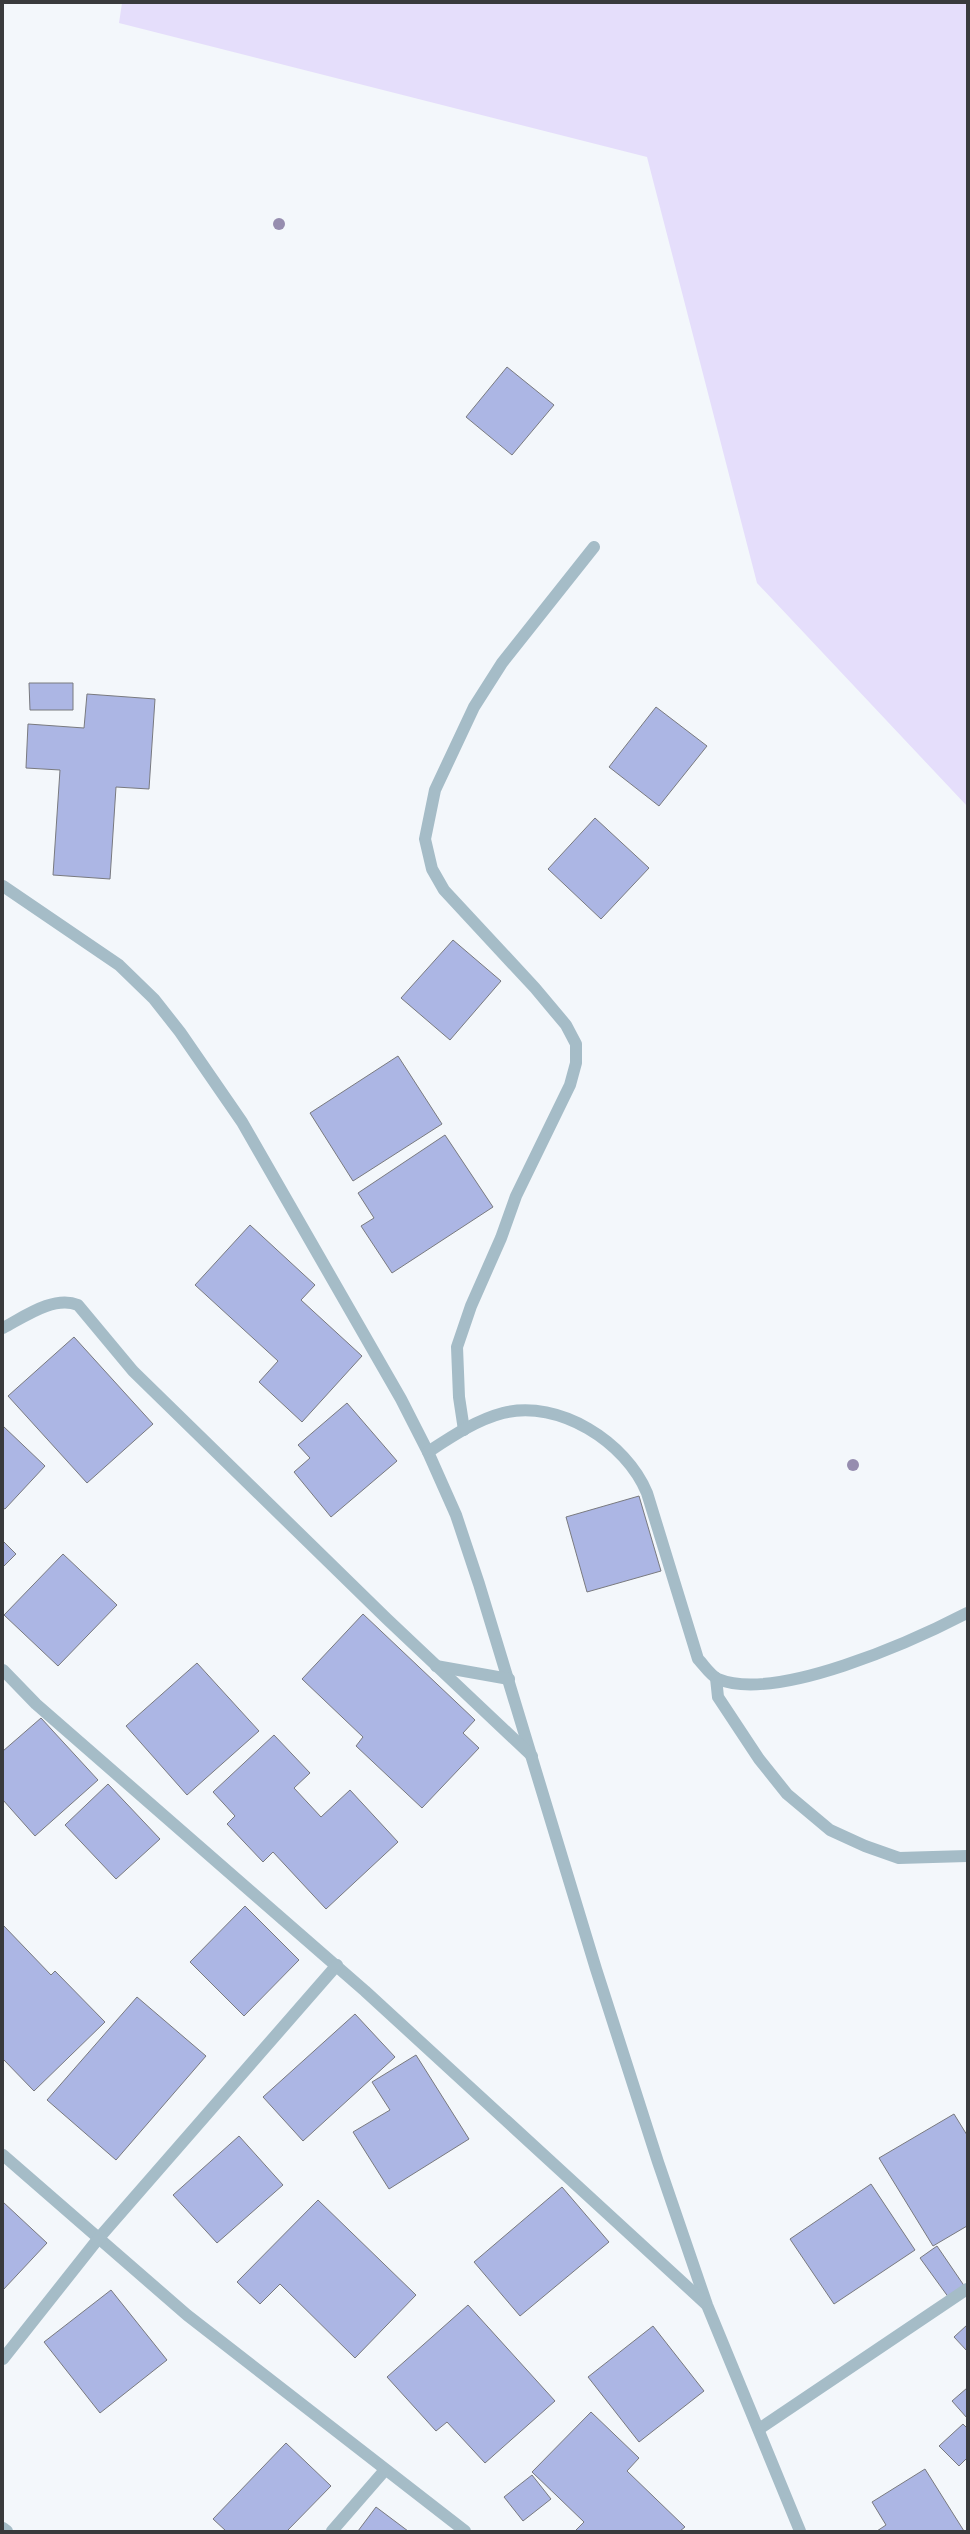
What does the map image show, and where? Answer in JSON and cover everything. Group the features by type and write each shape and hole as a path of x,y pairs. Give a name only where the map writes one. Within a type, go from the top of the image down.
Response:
{"street":[{"path":"464,1430 458,1397 456,1347 471,1306 501,1238 516,1196 570,1085 576,1063 576,1044 566,1025 535,988 444,890 432,869 425,839 434,790 474,707 502,663 594,548"},
{"path":"3,886 119,965 154,999 180,1032 242,1122 401,1399 428,1452 456,1515 533,1757 596,1969 658,2162 707,2305 800,2531"},
{"path":"3,1328 44,1307 70,1302 78,1305 133,1371 436,1666 533,1757"},
{"path":"428,1452 464,1430 502,1413 533,1410 570,1420 586,1428 622,1454 633,1467 647,1492 698,1660 716,1678 737,1684 751,1684 793,1679 859,1661 967,1613"},
{"path":"436,1666 508,1679"},
{"path":"3,1670 36,1704 337,1966 707,2305"},
{"path":"716,1678 718,1697 759,1759 787,1794 830,1830 865,1846 899,1858 967,1856"},
{"path":"3,2359 98,2239 337,1966"},
{"path":"3,2155 187,2315 465,2531"},
{"path":"759,2429 967,2289"},
{"path":"332,2531 385,2470"},
{"path":"3,2528 7,2531"}],"shaded area":[{"path":"122,3 967,3 967,806 757,583 647,157 119,23"}],"building":[{"path":"507,367 554,405 512,455 466,417"},
{"path":"29,683 73,683 73,710 30,710"},
{"path":"87,694 155,699 149,789 116,787 110,879 53,875 60,770 26,768 28,724 84,728"},
{"path":"656,707 707,746 659,806 609,767"},
{"path":"595,818 649,868 601,919 548,869"},
{"path":"453,940 501,981 450,1040 401,998"},
{"path":"398,1056 442,1124 353,1181 310,1113"},
{"path":"445,1135 493,1207 392,1273 361,1226 374,1218 358,1193"},
{"path":"250,1225 315,1285 301,1300 362,1356 302,1422 259,1382 278,1361 195,1285"},
{"path":"74,1337 153,1424 87,1483 8,1396"},
{"path":"347,1403 397,1461 331,1517 294,1472 310,1458 298,1445"},
{"path":"3,1426 45,1466 5,1509 3,1508"},
{"path":"639,1496 661,1571 587,1592 566,1517"},
{"path":"3,1541 16,1554 3,1567"},
{"path":"63,1554 117,1605 58,1666 4,1615"},
{"path":"363,1614 475,1720 463,1733 479,1748 422,1808 356,1746 363,1737 302,1679"},
{"path":"197,1663 259,1731 187,1795 126,1726"},
{"path":"41,1718 98,1780 35,1836 3,1800 3,1751"},
{"path":"274,1735 310,1773 294,1788 321,1817 350,1790 398,1842 326,1909 273,1852 263,1862 227,1824 235,1816 213,1792"},
{"path":"108,1784 160,1839 116,1879 65,1825"},
{"path":"245,1906 299,1960 244,2016 190,1962"},
{"path":"3,1925 51,1975 55,1971 105,2022 34,2091 3,2059"},
{"path":"137,1997 206,2056 116,2160 47,2100"},
{"path":"355,2014 395,2057 303,2141 263,2097"},
{"path":"416,2055 469,2139 389,2189 353,2132 390,2110 372,2082"},
{"path":"954,2114 967,2135 967,2226 933,2246 879,2158"},
{"path":"239,2136 283,2185 217,2243 173,2195"},
{"path":"871,2184 915,2250 834,2304 790,2239"},
{"path":"562,2187 609,2242 520,2316 474,2262"},
{"path":"318,2200 416,2295 355,2358 280,2284 260,2304 237,2282"},
{"path":"3,2202 47,2243 3,2290"},
{"path":"937,2246 965,2287 949,2298 920,2258"},
{"path":"111,2290 167,2360 100,2413 44,2342"},
{"path":"468,2305 555,2401 485,2463 447,2422 436,2431 387,2377"},
{"path":"967,2325 967,2351 954,2337"},
{"path":"653,2326 704,2391 639,2442 588,2377"},
{"path":"967,2388 967,2418 952,2401"},
{"path":"591,2412 639,2458 627,2471 685,2527 680,2531 575,2531 584,2522 532,2472"},
{"path":"963,2424 967,2428 967,2458 959,2466 939,2446"},
{"path":"286,2443 331,2486 287,2531 226,2531 213,2519"},
{"path":"925,2469 964,2531 877,2531 886,2525 872,2502"},
{"path":"532,2475 551,2499 523,2521 504,2497"},
{"path":"376,2507 408,2531 358,2531"}]}
